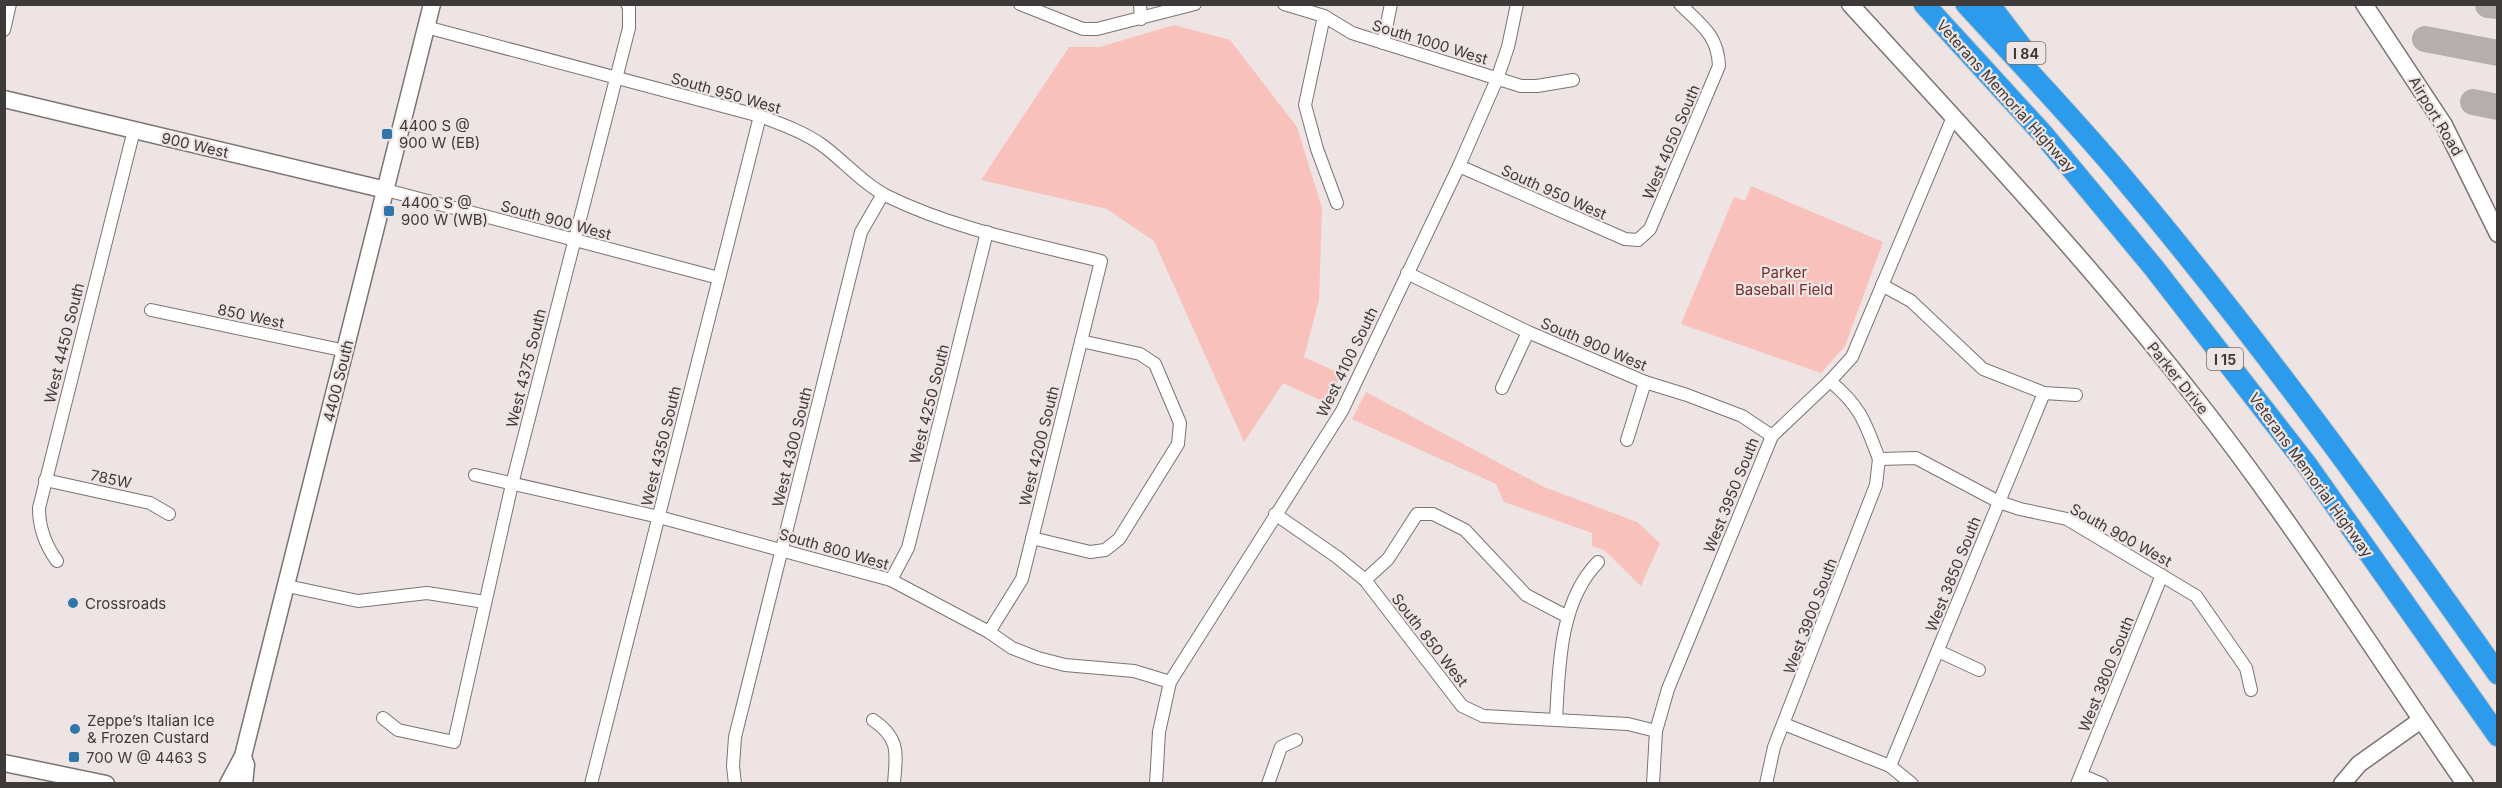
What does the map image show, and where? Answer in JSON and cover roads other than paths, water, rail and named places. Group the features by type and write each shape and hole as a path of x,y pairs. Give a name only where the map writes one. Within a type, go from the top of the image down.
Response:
{"highway":[{"name":"Veterans Memorial Highway","path":"1924,4 2042,133 2154,268 2307,465 2498,736"},
{"name":"Veterans Memorial Highway","path":"1966,4 2059,104 2136,193 2252,336 2370,493 2498,674"},
{"name":"I 84","path":"1989,4 2018,41 2059,104"}],"street":[{"path":"4,30 10,4"},
{"name":"4400 South","path":"243,756 432,4"},
{"name":"West 4375 South","path":"383,718 399,730 454,742 512,483 629,28 627,4"},
{"path":"1020,4 1083,29 1097,29 1195,4"},
{"path":"1140,4 1141,19"},
{"name":"South 1000 West","path":"1284,4 1324,16 1352,33 1521,86 1537,86 1573,80"},
{"path":"1383,43 1391,4"},
{"name":"West 4100 South","path":"1156,783 1159,732 1170,682 1342,411 1459,166 1497,79 1508,47 1516,4"},
{"name":"West 4050 South","path":"1638,240 1650,230 1719,66 1718,49 1711,34 1680,4"},
{"name":"Parker Drive","path":"1850,4 2113,298 2197,399 2307,549 2465,783"},
{"name":"Airport Road","path":"2364,4 2444,125 2498,234"},
{"path":"1324,16 1305,105 1317,149 1337,203"},
{"name":"South 950 West","path":"426,27 760,116 787,126 820,144 883,194 922,213 1101,261"},
{"name":"900 West","path":"4,99 386,190"},
{"name":"West 4350 South","path":"591,783 760,116"},
{"name":"West 3950 South","path":"1653,783 1656,731 1668,689 1772,436 1852,357 1953,117"},
{"name":"West 4450 South","path":"57,561 49,548 39,520 39,508 134,130"},
{"name":"South 950 West","path":"1459,166 1625,239 1638,240"},
{"name":"South 900 West","path":"386,190 719,278"},
{"name":"West 4300 South","path":"735,783 733,766 735,736 861,232 883,194"},
{"name":"West 4250 South","path":"891,580 908,548 987,232"},
{"name":"West 4200 South","path":"989,632 1022,579 1101,261"},
{"name":"South 900 West","path":"1407,273 1528,332 1645,382 1742,416 1772,436"},
{"path":"1882,285 1911,301 1983,369 2044,393 2076,395"},
{"name":"850 West","path":"151,310 346,351"},
{"path":"1502,388 1528,332"},
{"path":"1032,538 1090,552 1105,550 1119,539 1178,444 1180,423 1155,364 1140,354 1081,341"},
{"path":"1830,381 1850,398 1864,420 1879,459"},
{"path":"1627,440 1645,382"},
{"name":"West 3850 South","path":"1890,766 2044,393"},
{"name":"South 900 West","path":"1879,459 1916,458 1999,502 2067,519 2196,596 2246,668 2250,690"},
{"name":"West 3900 South","path":"1766,783 1774,747 1876,485 1879,459"},
{"name":"South 800 West","path":"475,475 659,517 891,580 989,632 1012,648 1038,658 1065,665 1134,671 1170,682"},
{"name":"785W","path":"45,480 150,503 169,514"},
{"name":"South 850 West","path":"1275,514 1337,557 1365,580 1462,706 1483,716 1628,724 1656,731"},
{"path":"1365,580 1388,559 1417,514 1433,514 1465,530 1526,595 1568,617"},
{"path":"1556,720 1560,644 1568,617 1587,573 1598,562"},
{"name":"West 3800 South","path":"2079,779 2162,575"},
{"path":"286,586 358,601 427,593 485,602"},
{"path":"1938,651 1979,670"},
{"path":"873,720 888,730 894,741 896,757 894,783"},
{"path":"2342,783 2359,764 2421,720"},
{"path":"1784,724 1890,766 1912,783"},
{"path":"1268,783 1281,747 1296,740"},
{"path":"228,783 243,756"},
{"path":"243,756 246,765 244,783"},
{"path":"4,763 106,783"},
{"path":"2079,779 2102,783"}],"place":[{"name":"4400 S @ 900 W (EB)","path":"387,134"},
{"name":"4400 S @ 900 W (WB)","path":"389,211"},
{"name":"Crossroads","path":"73,603"},
{"name":"Zeppe’s Italian Ice & Frozen Custard","path":"75,729"},
{"name":"700 W @ 4463 S","path":"74,757"}],"park label":[{"name":"Parker Baseball Field","path":"1784,280"}]}
